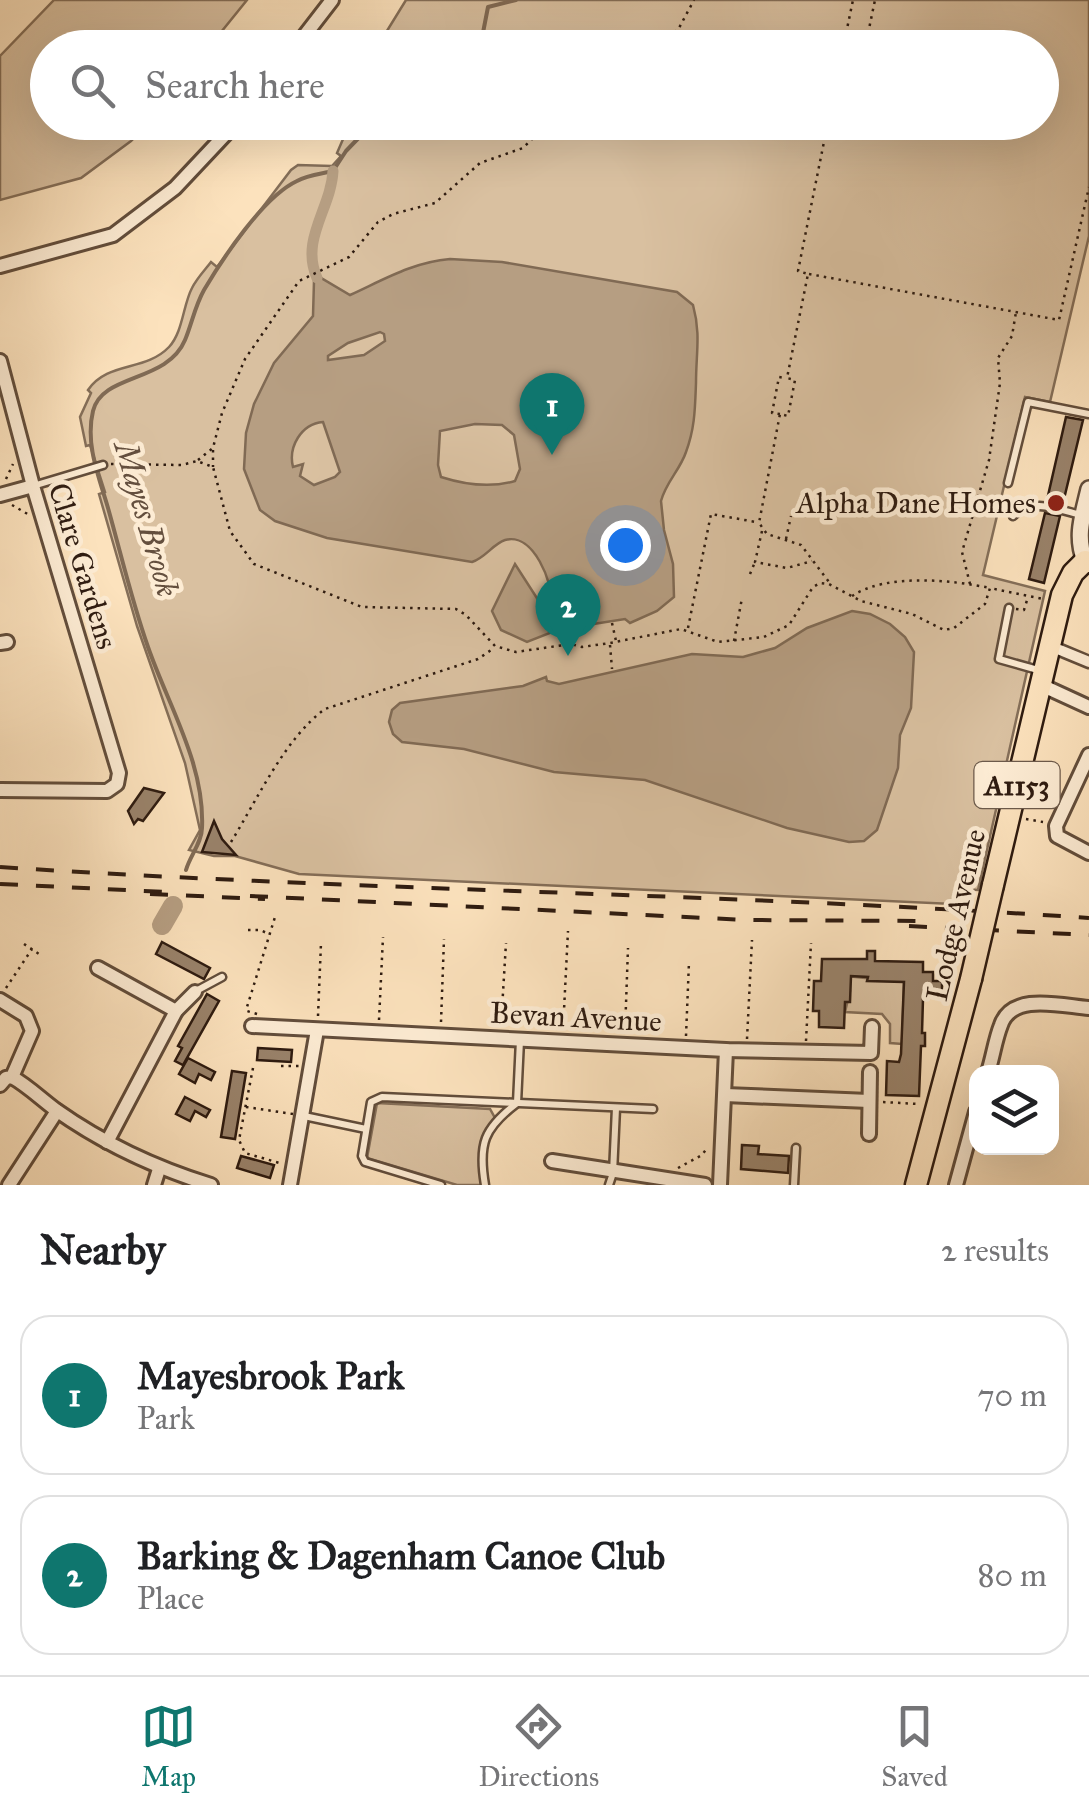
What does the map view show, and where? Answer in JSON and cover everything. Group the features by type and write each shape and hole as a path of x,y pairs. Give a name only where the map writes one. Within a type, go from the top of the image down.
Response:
{"main road":[{"name":"Lodge Avenue","path":"916,1185 971,980 1064,588 1087,562"}],"street":[{"path":"309,30 332,0"},
{"path":"0,266 113,235 175,188 220,140"},
{"name":"Clare Gardens","path":"0,361 119,773 116,784 107,791 0,790"},
{"path":"3,491 33,486"},
{"name":"Lodge Avenue","path":"1087,562 1080,549 1089,490"},
{"path":"1060,650 1089,662"},
{"path":"1043,678 1089,707"},
{"path":"1089,755 1056,826 1058,836 1089,853"},
{"path":"98,968 176,1011"},
{"path":"107,1142 176,1011 195,992"},
{"path":"2,996 26,1016 32,1031 6,1081 159,1169 211,1185"},
{"path":"990,1065 1008,1011 1024,1004 1089,1008"},
{"name":"Bevan Avenue","path":"256,1026 726,1050 871,1053 872,1027"},
{"path":"290,1185 317,1030"},
{"path":"723,1185 726,1050"},
{"path":"869,1134 874,1100 870,1072"},
{"path":"725,1095 874,1100"},
{"path":"9,1185 57,1111"},
{"path":"956,1185 969,1138"},
{"path":"552,1162 611,1179 705,1185"},
{"path":"154,1185 159,1169"}],"lane":[{"path":"1008,483 1028,402 1089,414"},
{"path":"33,486 104,465"},
{"path":"1012,516 1028,506 1082,516"},
{"path":"1010,608 999,659 1043,678"},
{"path":"195,992 222,977"},
{"path":"485,1185 483,1142 494,1120 516,1103 520,1040"},
{"path":"441,1185 365,1162 362,1156 371,1102 382,1097 653,1109"},
{"path":"611,1179 616,1108"},
{"path":"304,1116 366,1130"},
{"path":"794,1185 796,1148"}],"path":[{"path":"678,30 694,0"},
{"path":"847,30 853,0"},
{"path":"869,30 875,0"},
{"path":"531,140 523,148 480,163 434,203 378,222 349,257 303,278 245,359 222,413 213,448 214,468 230,531 254,564 362,607 456,609 496,646 516,652 571,644 582,647 688,629 718,642 734,642 782,631 820,583 912,614 944,630 954,628 985,604 990,588"},
{"path":"824,140 798,271 1059,320 1089,187"},
{"path":"787,378 808,274"},
{"path":"970,584 962,552 989,460 1000,383 998,358 1012,336 1016,312"},
{"path":"779,377 795,380 788,416 780,414 772,413 779,377"},
{"path":"780,414 759,523 763,530 802,545 830,584"},
{"path":"104,465 182,465 197,461 213,448"},
{"path":"24,452 17,456 3,491 8,502 34,518 42,515"},
{"path":"197,461 214,468"},
{"path":"688,629 711,514 759,523"},
{"path":"786,539 790,516"},
{"path":"750,574 763,530"},
{"path":"754,562 787,568 814,560"},
{"path":"851,596 876,585 926,581 970,584 1050,600"},
{"path":"985,604 1024,610 1029,596"},
{"path":"734,642 742,598"},
{"path":"565,619 571,644"},
{"path":"612,623 616,642"},
{"path":"610,643 612,669"},
{"path":"231,842 314,716 325,709 478,660 496,646"},
{"path":"1025,819 1048,823"},
{"path":"256,1026 260,1015 247,1011 247,1007 275,917"},
{"path":"248,930 270,934"},
{"path":"563,1042 568,931"},
{"path":"379,1033 383,937"},
{"path":"440,1036 444,939"},
{"path":"747,1050 752,940"},
{"path":"317,1030 321,943"},
{"path":"501,1039 506,943"},
{"path":"806,1051 811,943"},
{"path":"24,944 42,956"},
{"path":"625,1045 628,948"},
{"path":"2,996 32,949"},
{"path":"686,1048 689,962"},
{"path":"281,1066 312,1066"},
{"path":"254,1068 239,1140 245,1153 294,1168"},
{"path":"874,1100 926,1104"},
{"path":"245,1106 304,1116"},
{"path":"663,1180 664,1175 702,1155 712,1142"}],"shaded area":[{"path":"54,0 247,0 223,30 30,30 30,140 132,140 81,178 0,200 0,56"},
{"path":"406,0 1089,0 1089,236 1050,402 1025,397 983,575 1045,591 978,890 958,889 953,904 299,874 235,856 189,850 200,830 185,763 137,626 99,494 105,492 90,445 86,446 80,417 91,393 88,390 96,381 149,360 169,347 196,281 211,262 217,267 291,170 298,165 332,166 341,156 337,153 343,140 1059,140 1059,30 387,30"},
{"path":"450,259 502,262 677,292 693,305 698,344 693,426 683,458 661,501 673,564 674,597 657,611 630,623 625,619 574,627 572,619 566,616 558,618 560,629 527,642 501,630 492,611 515,564 542,606 547,609 552,604 545,573 525,544 505,540 472,562 327,538 275,521 260,510 244,469 246,433 254,404 274,363 313,316 314,281 321,278 350,295 398,272","holes":["380,332 385,341 364,355 328,360 328,356 348,343","323,422 340,472 314,485 300,476 303,464 293,467 292,452 298,438","475,424 502,425 514,435 520,469 515,481 478,485 441,477 440,431"]},
{"path":"852,611 890,624 914,652 911,708 900,735 898,768 877,830 864,841 849,842 787,828 645,780 554,772 464,749 402,742 393,734 389,722 392,710 400,703 523,686 546,677 547,681 559,684 692,654 743,657 775,648 807,628"},
{"path":"846,976 904,982 902,1044 890,1043 890,1024 882,1014 845,1012 850,991"},
{"path":"377,1103 490,1109 495,1118 481,1150 483,1185 457,1185 367,1158"}],"building":[{"path":"1066,417 1083,420 1063,503 1047,500"},
{"path":"1045,513 1060,516 1044,583 1029,579"},
{"path":"144,788 164,793 143,821 138,819 134,824 128,811"},
{"path":"214,821 222,839 236,855 202,852"},
{"path":"162,942 210,968 204,979 156,954"},
{"path":"867,951 875,951 875,961 923,962 923,972 933,972 933,981 942,981 942,996 923,999 925,1046 921,1046 919,1096 886,1095 887,1061 899,1062 901,1054 904,982 867,981 868,977 851,976 844,1028 819,1027 819,1011 813,1011 814,981 821,981 822,959 867,959"},
{"path":"207,994 219,1001 183,1065 175,1061 182,1048 178,1046"},
{"path":"258,1048 292,1050 291,1062 257,1060"},
{"path":"188,1058 215,1072 211,1080 199,1074 195,1083 179,1074"},
{"path":"232,1071 246,1073 235,1139 221,1137"},
{"path":"185,1097 210,1110 206,1117 195,1111 190,1121 176,1114"},
{"path":"742,1145 759,1146 758,1154 789,1156 788,1173 741,1169"},
{"path":"241,1156 274,1165 270,1178 237,1168"}],"waterway":[{"name":"Mayes Brook","path":"484,30 488,7 516,0"},
{"name":"Mayes Brook","path":"186,870 201,833 198,781 132,595 94,460 93,411 109,390 164,364 176,354 204,290 258,214 297,181 333,171 357,140"},
{"path":"317,278 312,250 333,171"},
{"name":"Mayes Brook","path":"162,925 173,906"}],"railway":[{"path":"0,867 1089,918"},
{"path":"0,884 165,892"},
{"path":"150,894 265,899"},
{"path":"250,896 748,920 924,921"},
{"path":"909,926 1089,935"}],"place":[{"name":"Mayesbrook Park","path":"552,455"},
{"name":"Alpha Dane Homes","path":"1056,503"},
{"name":"Barking & Dagenham Canoe Club","path":"568,656"}]}
